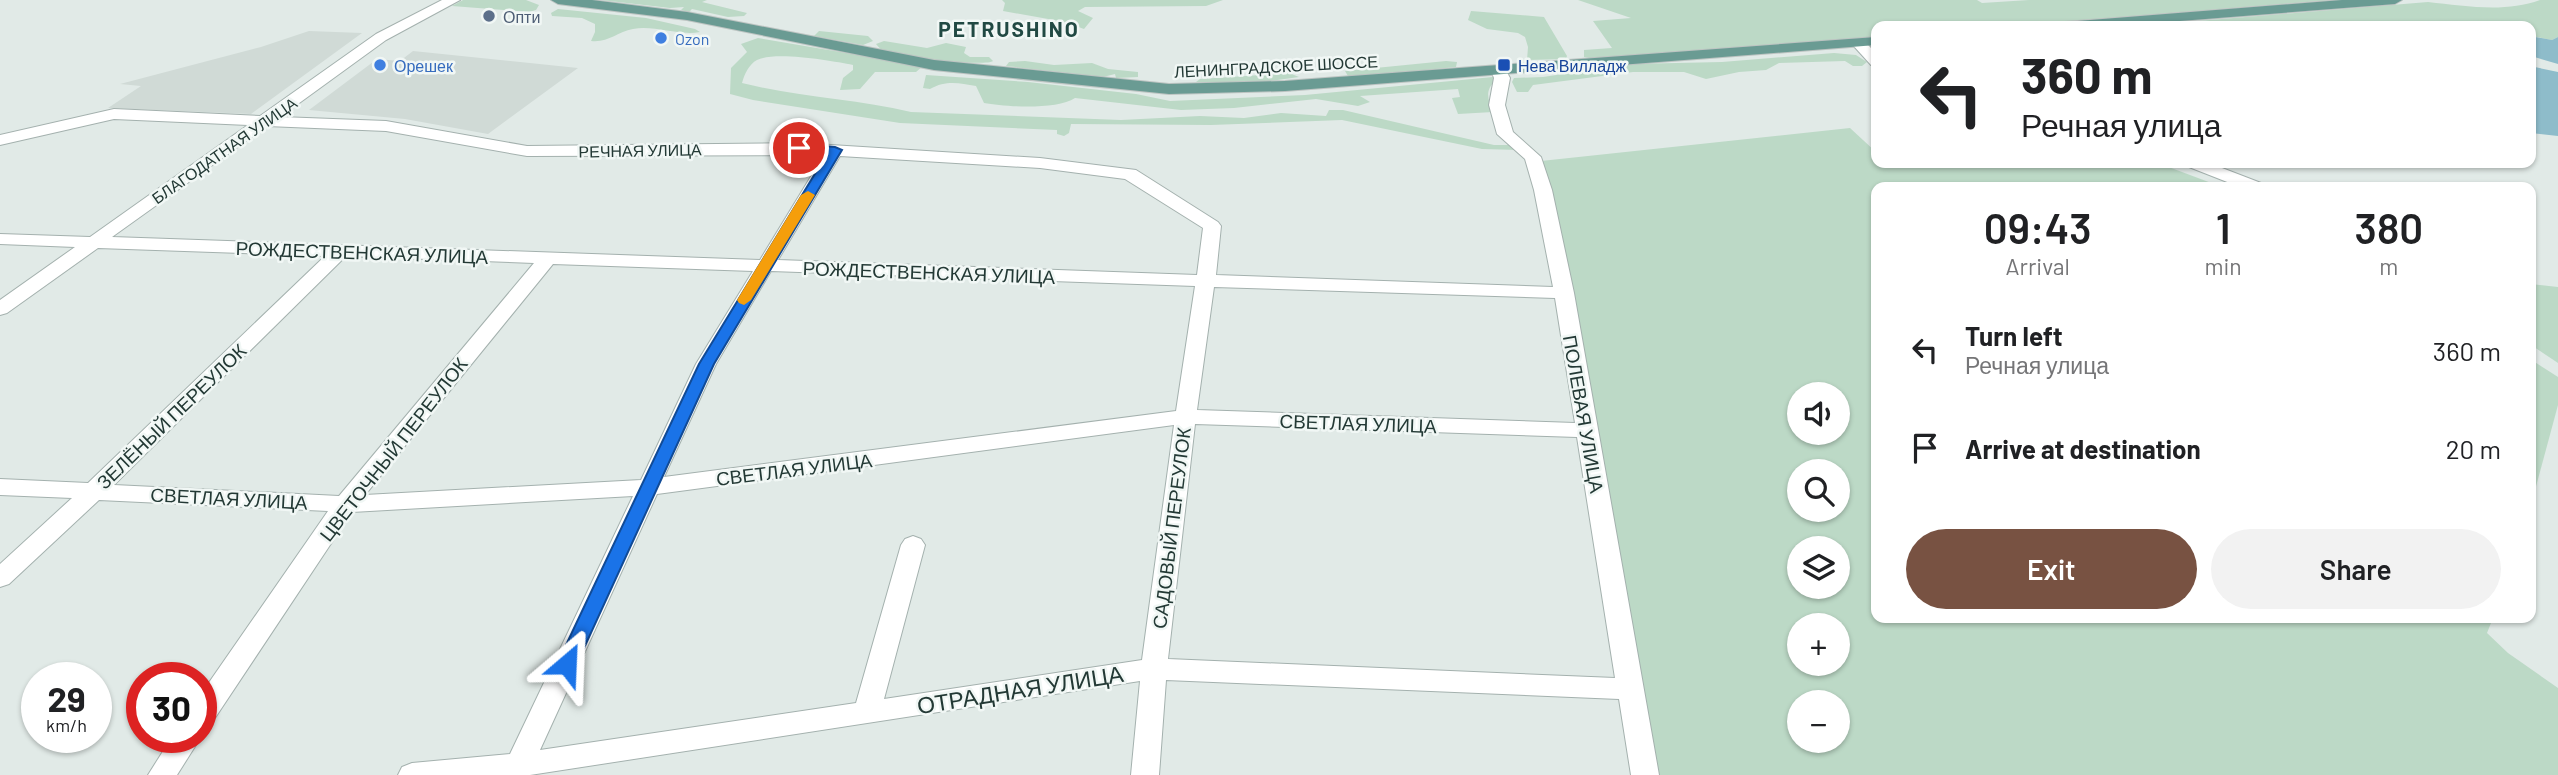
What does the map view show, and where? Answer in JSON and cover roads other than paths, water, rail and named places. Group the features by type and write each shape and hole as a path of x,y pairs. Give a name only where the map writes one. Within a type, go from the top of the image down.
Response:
{"main road":[{"name":"ЛЕНИНГРАДСКОЕ ШОССЕ","path":"558,0 687,16 934,65 1139,88 1238,89 1871,42"},
{"path":"2128,21 2395,0"}],"street":[{"name":"БЛАГОДАТНАЯ УЛИЦА","path":"0,309 382,37 453,0"},
{"path":"1858,43 1871,57"},
{"name":"ПОЛЕВАЯ УЛИЦА","path":"1499,70 1502,79 1497,105 1506,134 1533,157 1543,190 1564,293 1645,775"},
{"name":"РЕЧНАЯ УЛИЦА","path":"0,140 114,114 386,126 527,151 799,148 1040,163 1130,174 1212,226 1207,282"},
{"path":"517,770 706,364 835,150"},
{"path":"2208,168 2242,182"},
{"name":"РОЖДЕСТВЕНСКАЯ УЛИЦА","path":"0,240 1564,293"},
{"name":"ЗЕЛЁНЫЙ ПЕРЕУЛОК","path":"0,578 94,491 340,252"},
{"name":"ЦВЕТОЧНЫЙ ПЕРЕУЛОК","path":"217,692 345,504 547,259"},
{"name":"САДОВЫЙ ПЕРЕУЛОК","path":"1144,775 1152,669 1185,418 1207,282"},
{"name":"СВЕТЛАЯ УЛИЦА","path":"0,487 345,504 651,487 1185,418 1587,430"},
{"path":"867,712 913,545"},
{"name":"ОТРАДНАЯ УЛИЦА","path":"412,775 517,770 867,712 1152,669 1632,689"},
{"path":"162,775 176,753"}],"water":[{"path":"2536,37 2552,40 2558,37 2558,64 2536,57"},
{"path":"2536,67 2558,72 2558,136 2536,134"}],"place":[{"name":"Опти","path":"489,16"},
{"name":"Ozon","path":"661,38"},
{"name":"Орешек","path":"380,65"},
{"name":"Нева Вилладж","path":"1504,65"}],"district":[{"name":"PETRUSHINO","path":"1009,28"}]}
